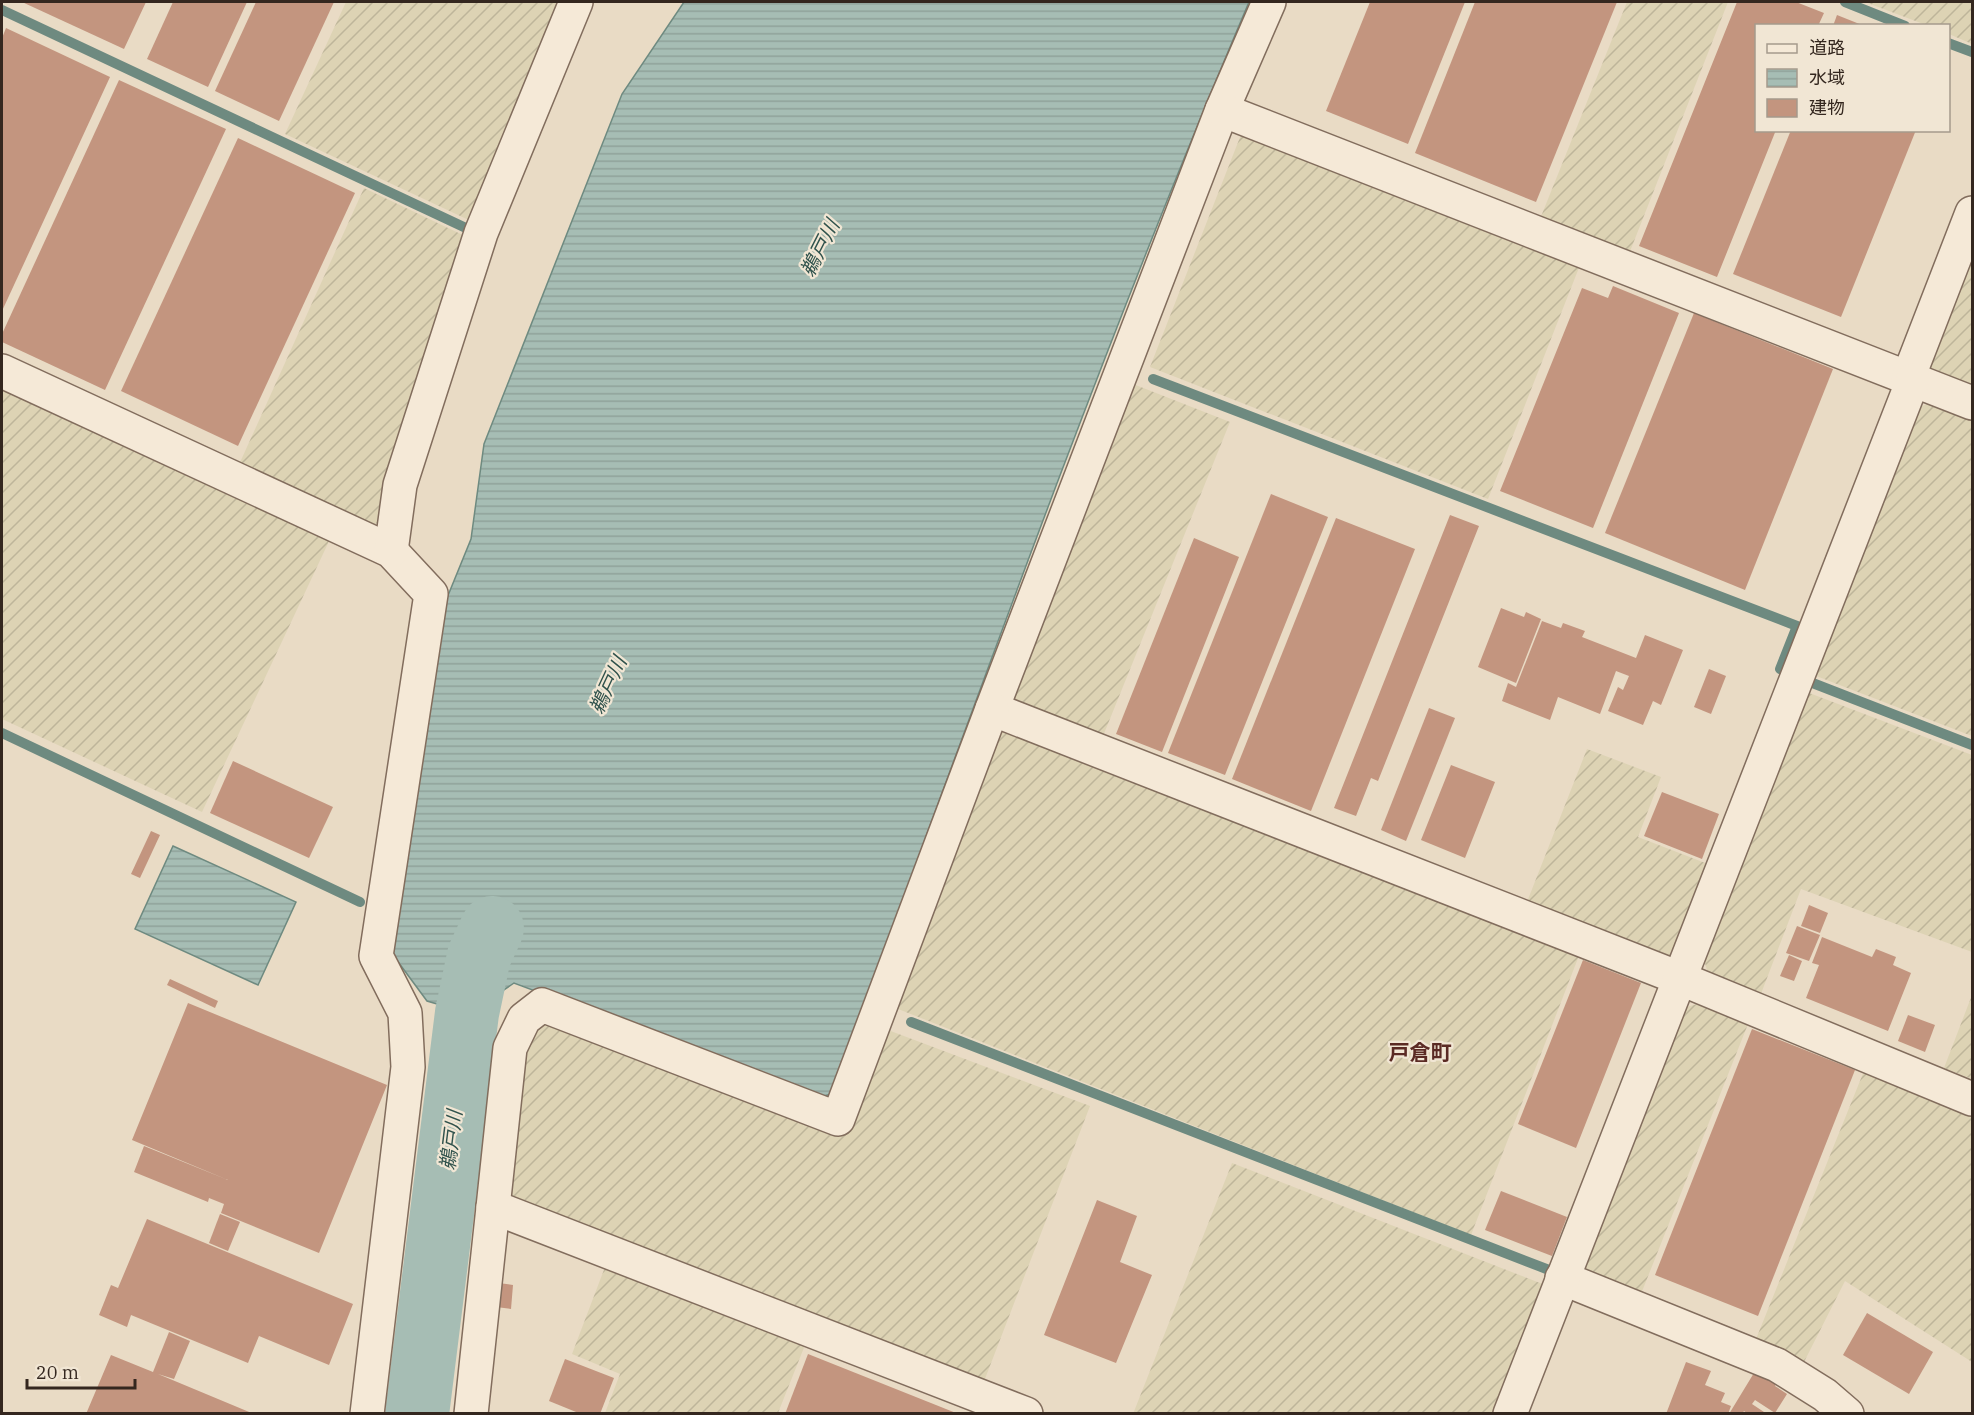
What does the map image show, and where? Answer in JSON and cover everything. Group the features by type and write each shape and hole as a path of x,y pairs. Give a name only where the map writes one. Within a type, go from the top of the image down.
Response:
{"street":[{"path":"391,551 400,485 481,233 576,2"},
{"path":"471,1413 510,1048 524,1019 542,1005 838,1119 992,709 1222,110 1269,2"},
{"path":"1222,110 1972,403"},
{"path":"1510,1413 1911,379 1972,213"},
{"path":"2,371 391,551 431,594 376,956 405,1013 408,1067 367,1413"},
{"path":"992,709 1678,978 1972,1099"},
{"path":"493,1207 1026,1413"},
{"path":"1562,1278 1778,1365 1825,1395 1846,1413"}],"shaded area":[{"path":"346,2 564,2 473,222 285,134"},
{"path":"1627,2 1728,2 1627,259 1538,224"},
{"path":"1865,2 1972,2 1972,44 1950,34 1950,24 1923,24"},
{"path":"1244,127 1582,260 1488,499 1150,367"},
{"path":"364,188 467,237 380,522 363,528 237,469"},
{"path":"1972,241 1972,389 1930,372 1926,359"},
{"path":"1128,382 1230,422 1101,741 1011,701"},
{"path":"2,383 331,537 202,812 2,719"},
{"path":"1932,402 1972,417 1972,736 1811,674 1915,409"},
{"path":"1804,691 1972,755 1972,952 1801,889 1759,999 1710,980 1704,960"},
{"path":"1010,728 1580,953 1471,1235 893,1007 994,735"},
{"path":"1587,749 1661,777 1638,837 1713,866 1679,952 1657,959 1525,907"},
{"path":"1972,995 1972,1079 1944,1068"},
{"path":"1704,1002 1750,1019 1641,1294 1581,1270 1683,1008"},
{"path":"560,1019 841,1130 888,1030 1090,1106 983,1384 514,1204 506,1188 520,1054 536,1024"},
{"path":"1866,1066 1972,1109 1972,1362 1845,1281 1802,1366 1756,1339"},
{"path":"1232,1163 1545,1285 1496,1413 1133,1414"},
{"path":"605,1267 809,1335 778,1413 605,1413 620,1374 572,1354"}],"water":[{"path":"684,2 1249,2 1086,408 832,1094 819,1097 514,983 498,994 492,1020 427,1001 393,955 447,598 471,539 484,444 622,94"},
{"path":"173,846 296,902 258,985 135,929"}],"building":[{"path":"22,2 146,2 124,49"},
{"path":"173,2 247,2 208,87 147,59"},
{"path":"256,2 334,2 279,121 215,91"},
{"path":"1370,2 1465,2 1408,144 1326,111"},
{"path":"1475,2 1617,2 1536,202 1415,153"},
{"path":"1737,2 1796,2 1824,13 1819,24 1755,24 1755,132 1775,132 1717,277 1639,246"},
{"path":"1837,15 1860,24 1834,24"},
{"path":"6,28 110,77 2,311 2,38"},
{"path":"119,80 226,129 105,390 2,342 2,334"},
{"path":"1790,132 1915,132 1841,317 1733,274"},
{"path":"238,138 355,193 238,446 121,391"},
{"path":"1613,286 1679,313 1593,528 1500,491 1582,288 1608,298"},
{"path":"1694,313 1833,369 1745,590 1605,533"},
{"path":"1271,494 1328,517 1225,775 1168,753"},
{"path":"1450,515 1479,526 1378,781 1371,778 1356,816 1334,808"},
{"path":"1336,518 1415,549 1311,811 1232,779"},
{"path":"1194,538 1239,557 1162,752 1116,734"},
{"path":"1501,608 1524,617 1526,612 1541,619 1516,683 1478,667"},
{"path":"1542,621 1561,628 1563,623 1585,631 1582,637 1636,658 1645,635 1683,650 1661,705 1653,701 1643,725 1608,711 1618,687 1623,690 1629,676 1616,671 1600,714 1558,697 1550,720 1502,701 1508,683 1516,687"},
{"path":"1709,669 1726,676 1711,714 1694,707"},
{"path":"1429,708 1455,718 1406,841 1381,830"},
{"path":"233,761 333,807 309,858 210,813"},
{"path":"1451,765 1495,782 1465,858 1421,840"},
{"path":"1662,792 1719,814 1702,859 1644,836"},
{"path":"151,831 160,835 140,878 131,874"},
{"path":"1809,905 1828,913 1820,933 1801,926"},
{"path":"1797,926 1820,935 1809,961 1786,953"},
{"path":"1822,937 1872,957 1876,949 1896,957 1893,965 1911,973 1888,1031 1806,998 1819,965 1812,963"},
{"path":"1789,955 1802,961 1794,981 1780,976"},
{"path":"1583,960 1641,983 1576,1148 1518,1124"},
{"path":"170,979 218,1001 215,1008 167,985"},
{"path":"188,1003 387,1085 319,1253 221,1213 224,1204 209,1198 208,1202 134,1172 144,1146 228,1180 132,1140"},
{"path":"1908,1015 1935,1025 1925,1052 1898,1041"},
{"path":"1752,1029 1855,1070 1758,1316 1655,1275"},
{"path":"1501,1191 1567,1217 1552,1256 1485,1230"},
{"path":"1097,1200 1137,1216 1120,1262 1152,1275 1116,1363 1044,1335"},
{"path":"220,1214 240,1222 228,1251 209,1243"},
{"path":"147,1219 353,1304 329,1365 259,1336 248,1363 131,1315 127,1327 99,1315 111,1285 118,1288"},
{"path":"499,1283 513,1285 511,1309 496,1307"},
{"path":"1867,1313 1933,1352 1909,1394 1843,1355"},
{"path":"169,1332 190,1341 174,1379 158,1374 254,1414 86,1414 111,1355 153,1372"},
{"path":"808,1354 956,1413 956,1414 785,1414"},
{"path":"565,1359 614,1378 600,1414 581,1414 549,1401"},
{"path":"1686,1362 1711,1371 1705,1385 1725,1393 1721,1402 1731,1406 1728,1414 1666,1414"},
{"path":"1757,1368 1778,1381 1775,1386 1787,1394 1775,1413 1755,1400 1752,1404 1767,1414 1748,1414 1744,1411 1742,1414 1729,1414"}],"waterway":[{"path":"1845,2 1900,24"},
{"path":"2,10 468,229"},
{"path":"1950,44 1972,52"},
{"path":"1153,379 1797,626 1780,669"},
{"path":"1810,682 1972,745"},
{"path":"2,733 360,902"},
{"name":"鵜戸川","path":"417,1414 467,1013 479,956 492,928"},
{"path":"911,1022 1549,1270"}],"district":[{"name":"戸倉町","path":"1420,1053"}]}
